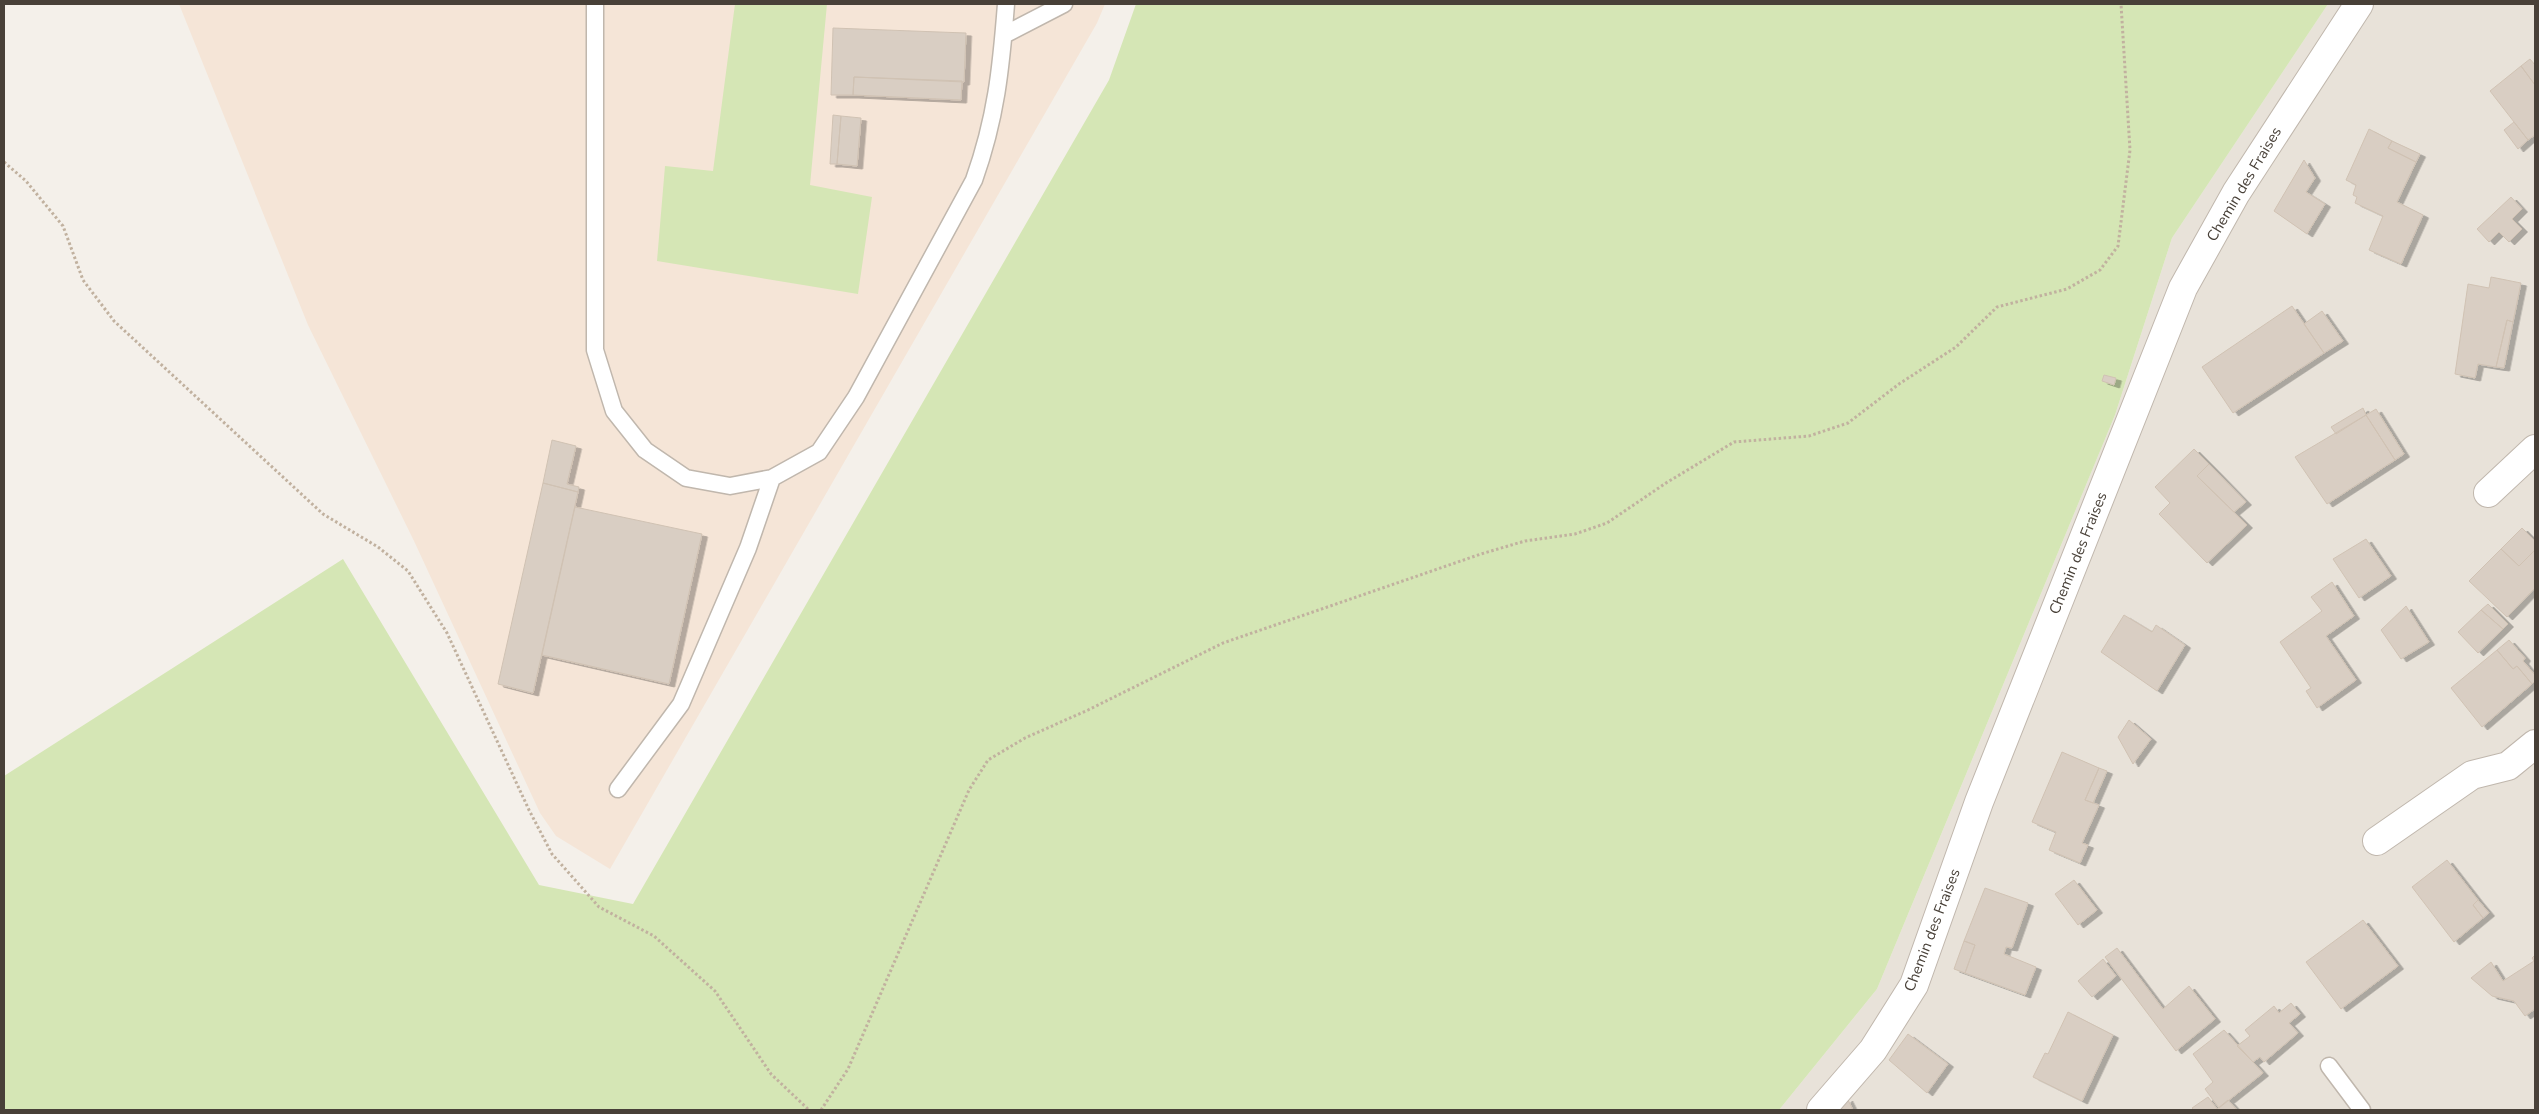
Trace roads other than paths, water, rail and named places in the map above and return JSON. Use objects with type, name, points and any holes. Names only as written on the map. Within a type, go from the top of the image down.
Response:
[{"type":"street","name":"Chemin des Fraises","points":[[1820,1110],[1873,1050],[1914,985],[1979,802],[2183,288],[2236,193],[2359,4]]},
{"type":"street","points":[[2488,493],[2535,449]]},
{"type":"street","points":[[2377,841],[2472,775],[2508,766],[2535,744]]},
{"type":"lane","points":[[595,4],[595,350],[614,411],[645,450],[686,478],[730,486],[772,478],[820,452],[856,397],[974,180],[988,142],[999,87],[1006,4]]},
{"type":"lane","points":[[1004,35],[1064,4]]},
{"type":"lane","points":[[618,790],[681,704],[748,548],[772,478]]},
{"type":"lane","points":[[2329,1066],[2362,1110]]}]
